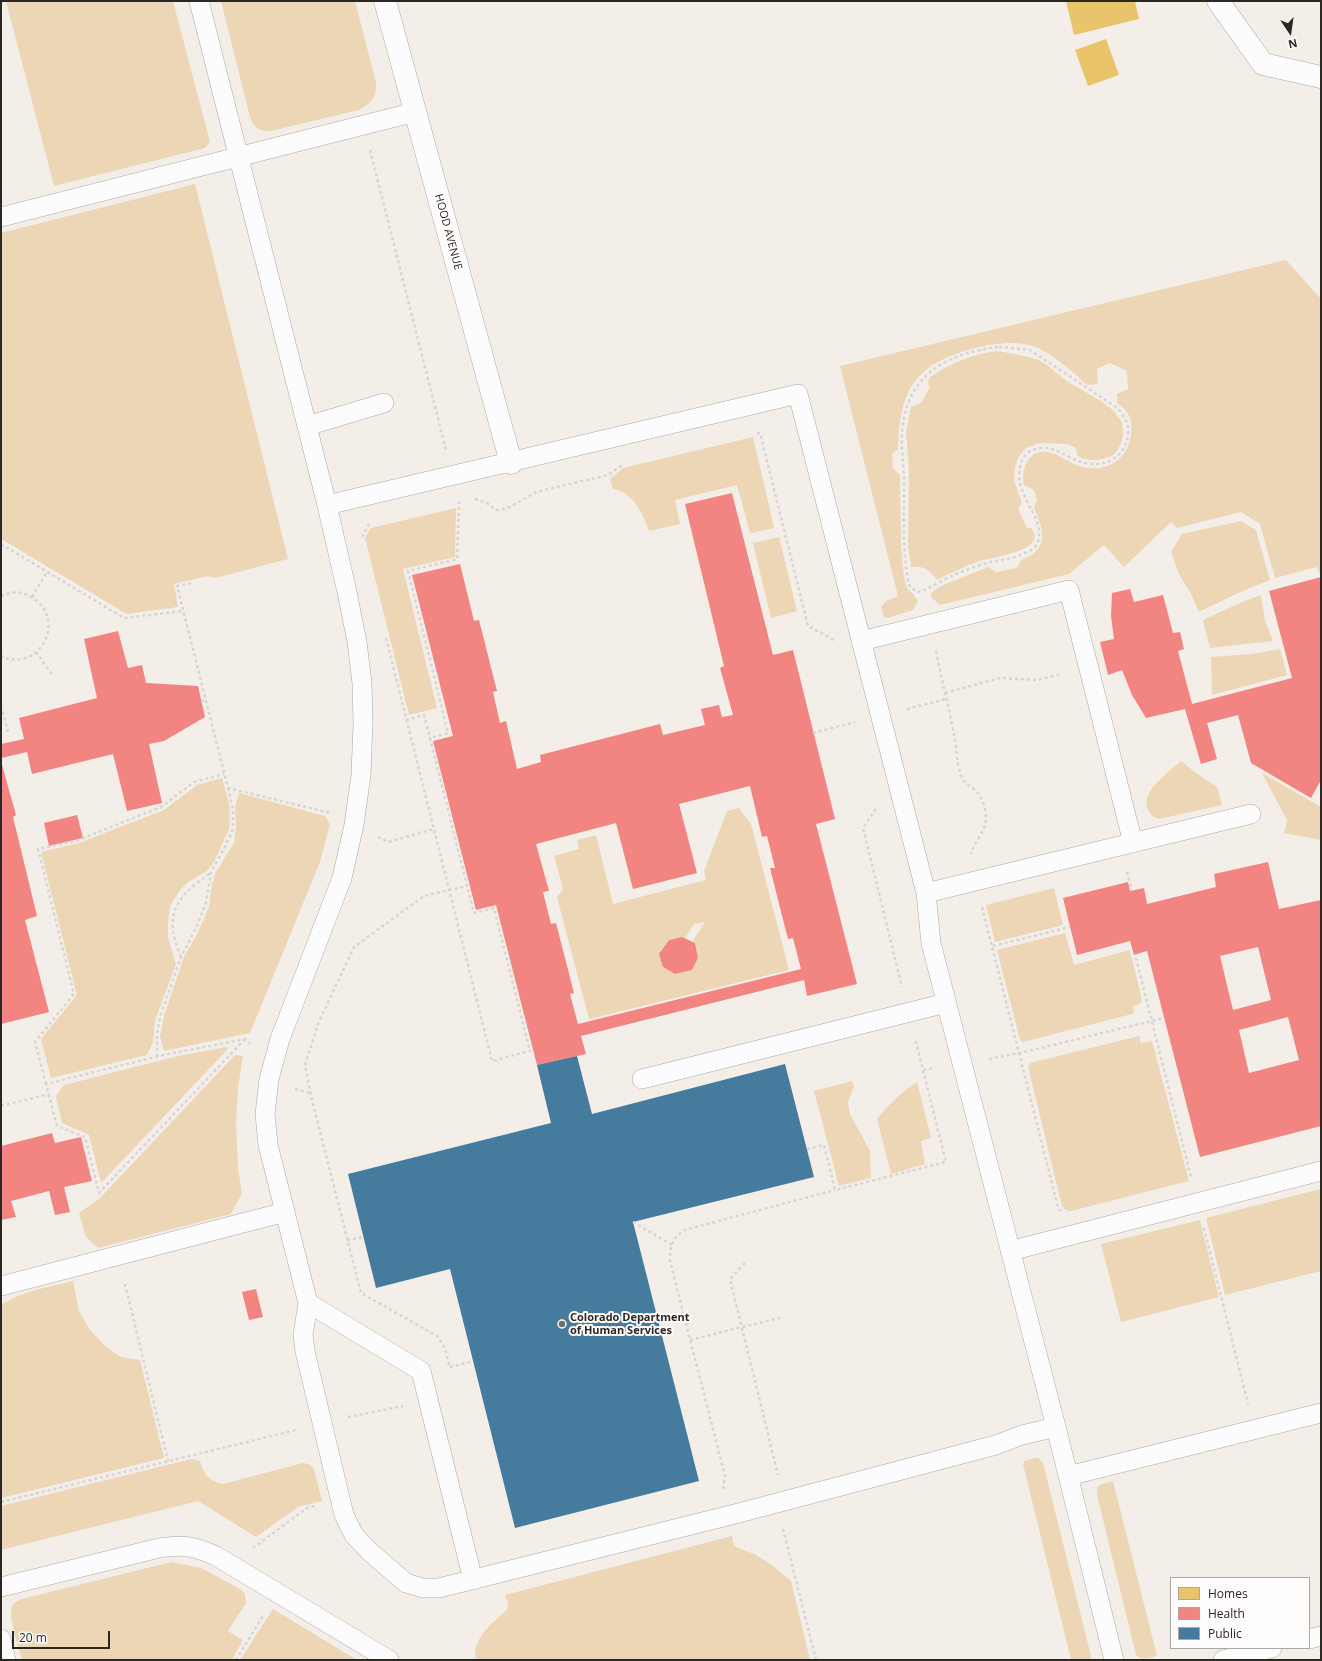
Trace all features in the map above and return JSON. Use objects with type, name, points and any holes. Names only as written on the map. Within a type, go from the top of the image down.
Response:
[{"type":"street","name":"HOOD AVENUE","points":[[385,1],[511,463]]},
{"type":"street","points":[[1218,1],[1263,64],[1321,77]]},
{"type":"lane","points":[[199,1],[327,505],[349,599],[357,642],[361,677],[364,723],[361,775],[354,825],[342,878],[280,1039],[269,1079],[265,1114],[268,1145],[308,1304],[303,1335],[305,1351],[340,1500],[344,1515],[354,1535],[369,1551],[406,1583],[422,1588],[439,1588],[825,1490],[996,1445],[1022,1435],[1056,1426]]},
{"type":"lane","points":[[1,216],[415,112]]},
{"type":"lane","points":[[327,505],[511,463],[798,394],[926,894],[931,943],[1056,1426],[1114,1660]]},
{"type":"lane","points":[[307,426],[384,403]]},
{"type":"lane","points":[[861,641],[1069,590],[1133,842]]},
{"type":"lane","points":[[926,894],[1251,814]]},
{"type":"lane","points":[[642,1079],[946,1003]]},
{"type":"lane","points":[[1010,1251],[1321,1171]]},
{"type":"lane","points":[[1,1286],[285,1212]]},
{"type":"lane","points":[[308,1304],[421,1371],[473,1580]]},
{"type":"lane","points":[[1068,1476],[1321,1413]]},
{"type":"lane","points":[[1,1587],[159,1548],[180,1545],[198,1548],[230,1564],[389,1660]]},
{"type":"lane","points":[[1310,1639],[1321,1636]]},
{"type":"lane","points":[[1,1639],[6,1660]]},
{"type":"lane","points":[[1223,1660],[1268,1649]]},
{"type":"path","points":[[363,125],[459,503],[457,559],[408,571],[448,733],[430,738]]},
{"type":"path","points":[[999,347],[1030,350],[1116,407],[1123,414],[1128,432],[1122,452],[1114,459],[1104,463],[1094,464],[1079,462],[1056,450],[1046,448],[1034,449],[1027,453],[1023,459],[1019,477],[1020,486],[1038,527],[1038,542],[1034,548],[1027,553],[973,567],[923,591],[917,592],[913,589],[909,585],[907,576],[904,542],[902,434],[908,403],[925,376],[935,366],[950,358],[966,353],[999,347]]},
{"type":"path","points":[[752,434],[760,433],[808,626],[835,640]]},
{"type":"path","points":[[474,499],[481,500],[496,510],[501,510],[510,507],[536,492],[608,475],[621,465],[629,464]]},
{"type":"path","points":[[452,504],[467,501]]},
{"type":"path","points":[[360,539],[369,524],[376,522]]},
{"type":"path","points":[[1,544],[124,618],[183,610]]},
{"type":"path","points":[[32,597],[47,572]]},
{"type":"path","points":[[157,1057],[157,1034],[160,1017],[181,958],[196,928],[206,903],[211,872],[226,847],[233,829],[233,809],[177,586],[191,583]]},
{"type":"path","points":[[923,591],[961,776],[966,783],[981,796],[986,816],[985,825],[972,847],[971,855],[976,881],[1058,1207],[1066,1214]]},
{"type":"path","points":[[1,596],[18,592],[32,597],[45,610],[49,621],[49,632],[45,643],[36,652],[28,657],[17,660],[1,656]]},
{"type":"path","points":[[385,637],[492,1061],[531,1050],[494,908],[474,913],[424,716],[406,720]]},
{"type":"path","points":[[36,652],[53,676]]},
{"type":"path","points":[[945,693],[1000,678],[1037,680],[1089,669]]},
{"type":"path","points":[[201,701],[206,700]]},
{"type":"path","points":[[1,706],[8,732]]},
{"type":"path","points":[[853,715],[855,722]]},
{"type":"path","points":[[224,774],[194,782],[161,807],[154,810],[76,841],[38,849],[74,994],[35,1042],[57,1126],[85,1137],[99,1193],[245,1038]]},
{"type":"path","points":[[228,788],[330,813]]},
{"type":"path","points":[[1125,865],[1132,891]]},
{"type":"path","points":[[181,958],[173,933],[173,914],[178,902],[185,893],[195,883],[211,872]]},
{"type":"path","points":[[452,1374],[445,1348],[437,1336],[361,1293],[312,1100],[305,1065],[318,1024],[354,947],[424,896],[467,886]]},
{"type":"path","points":[[993,946],[1070,927]]},
{"type":"path","points":[[923,1070],[1020,1053],[1164,1018]]},
{"type":"path","points":[[245,1038],[272,1065]]},
{"type":"path","points":[[46,1084],[157,1057],[245,1038]]},
{"type":"path","points":[[1,1106],[48,1094]]},
{"type":"path","points":[[721,1493],[725,1486],[726,1476],[670,1261],[672,1244],[677,1236],[685,1230],[835,1190]]},
{"type":"path","points":[[633,1222],[672,1244]]},
{"type":"path","points":[[347,1240],[364,1236]]},
{"type":"path","points":[[745,1263],[730,1279],[779,1479]]},
{"type":"path","points":[[125,1284],[168,1461]]},
{"type":"path","points":[[690,1340],[783,1317]]},
{"type":"path","points":[[450,1367],[473,1361]]},
{"type":"path","points":[[1,1502],[214,1450]]},
{"type":"path","points":[[230,1564],[307,1508],[340,1500]]},
{"type":"path","points":[[783,1526],[816,1660]]},
{"type":"path","points":[[236,1660],[277,1592]]},
{"type":"shaded area","points":[[6,1],[173,1],[210,142],[205,148],[54,186]]},
{"type":"shaded area","points":[[221,1],[355,1],[376,83],[374,96],[367,105],[359,110],[271,131],[264,131],[256,127],[250,117]]},
{"type":"shaded area","points":[[195,184],[288,559],[215,578],[208,576],[174,584],[178,607],[127,614],[1,539],[1,233]]},
{"type":"shaded area","points":[[1286,260],[1321,299],[1321,574],[1317,567],[1275,578],[1260,524],[1241,512],[1177,528],[1171,522],[1124,567],[1104,545],[1069,574],[940,605],[931,597],[931,593],[941,586],[988,567],[996,572],[1017,568],[1022,560],[1033,554],[1038,549],[1041,544],[1042,532],[1034,508],[1037,500],[1034,490],[1024,485],[1023,479],[1027,461],[1031,457],[1041,452],[1048,452],[1086,468],[1104,467],[1119,459],[1129,444],[1131,420],[1125,409],[1117,403],[1117,394],[1128,389],[1127,371],[1110,363],[1097,369],[1098,384],[1087,385],[1061,363],[1040,349],[1025,344],[1004,343],[975,348],[955,354],[938,362],[925,371],[907,394],[902,410],[899,428],[898,449],[892,454],[893,469],[900,475],[901,547],[904,577],[907,588],[918,601],[913,610],[888,618],[884,617],[881,607],[886,601],[898,596],[840,366]]},
{"type":"shaded area","points":[[996,351],[1022,355],[1038,360],[1067,381],[1111,408],[1121,421],[1123,429],[1122,441],[1113,455],[1097,460],[1081,458],[1077,455],[1076,448],[1068,444],[1039,443],[1026,448],[1019,456],[1015,467],[1014,481],[1022,502],[1018,509],[1027,528],[1031,528],[1035,536],[1033,542],[1017,552],[974,563],[937,580],[926,569],[911,567],[908,546],[909,470],[906,432],[911,407],[921,403],[930,387],[928,382],[930,377],[962,360]]},
{"type":"shaded area","points":[[753,437],[774,528],[750,533],[737,485],[675,500],[680,524],[649,531],[644,517],[632,499],[626,494],[613,489],[610,479],[623,468]]},
{"type":"shaded area","points":[[456,508],[455,557],[403,569],[437,708],[409,715],[365,538],[371,528]]},
{"type":"shaded area","points":[[1241,521],[1256,530],[1270,580],[1238,593],[1199,612],[1191,594],[1179,574],[1171,552],[1182,534]]},
{"type":"shaded area","points":[[779,537],[797,611],[771,618],[753,543]]},
{"type":"shaded area","points":[[1261,595],[1265,621],[1273,641],[1210,648],[1203,620]]},
{"type":"shaded area","points":[[1280,649],[1287,675],[1212,695],[1211,657],[1251,654]]},
{"type":"shaded area","points":[[1181,761],[1217,787],[1222,805],[1159,819],[1150,813],[1147,807],[1149,794],[1158,781]]},
{"type":"shaded area","points":[[1262,773],[1319,806],[1321,805],[1321,840],[1284,833],[1287,820]]},
{"type":"shaded area","points":[[222,778],[229,803],[229,829],[214,862],[207,871],[188,882],[180,890],[170,906],[168,938],[176,964],[155,1021],[153,1042],[147,1055],[51,1078],[41,1039],[77,995],[41,852],[79,843],[164,810],[197,785]]},
{"type":"shaded area","points":[[239,793],[325,816],[330,824],[320,862],[250,1033],[164,1051],[160,1037],[164,1016],[184,957],[198,932],[209,907],[212,884],[216,872],[234,843],[236,827],[235,807]]},
{"type":"shaded area","points":[[739,808],[751,824],[789,970],[589,1019],[557,897],[563,889],[554,856],[579,849],[577,840],[596,835],[613,904],[706,880],[704,871],[727,811]],"holes":[[[705,922],[692,942],[695,943],[698,958],[692,970],[675,974],[663,967],[660,954],[669,940],[681,937],[685,938],[694,924]]]},
{"type":"shaded area","points":[[1054,888],[1063,925],[995,942],[986,905]]},
{"type":"shaded area","points":[[1065,933],[1074,965],[1130,950],[1142,1000],[1140,1004],[1133,1006],[1134,1012],[1132,1014],[1023,1042],[1020,1040],[997,950]]},
{"type":"shaded area","points":[[1139,1036],[1141,1043],[1152,1041],[1189,1181],[1071,1211],[1066,1210],[1062,1206],[1028,1067],[1030,1063]]},
{"type":"shaded area","points":[[227,1047],[227,1050],[101,1183],[89,1135],[62,1123],[56,1096],[64,1085],[178,1056]]},
{"type":"shaded area","points":[[235,1055],[243,1056],[238,1088],[236,1122],[238,1168],[242,1193],[231,1214],[98,1248],[86,1237],[79,1213],[99,1199]]},
{"type":"shaded area","points":[[852,1081],[854,1086],[848,1102],[850,1114],[870,1151],[871,1178],[839,1186],[814,1091]]},
{"type":"shaded area","points":[[917,1082],[931,1138],[921,1141],[925,1164],[891,1174],[877,1119],[886,1108]]},
{"type":"shaded area","points":[[1321,1189],[1321,1271],[1225,1295],[1206,1218]]},
{"type":"shaded area","points":[[1200,1220],[1219,1297],[1121,1322],[1101,1244]]},
{"type":"shaded area","points":[[73,1281],[79,1311],[90,1330],[106,1347],[121,1357],[140,1360],[164,1458],[1,1498],[1,1305],[27,1293]]},
{"type":"shaded area","points":[[1039,1458],[1043,1463],[1092,1660],[1071,1660],[1023,1464],[1025,1461]]},
{"type":"shaded area","points":[[191,1459],[200,1461],[205,1474],[208,1477],[223,1484],[303,1463],[308,1464],[314,1469],[322,1501],[298,1507],[256,1537],[198,1501],[1,1550],[1,1506]]},
{"type":"shaded area","points":[[1113,1481],[1157,1656],[1141,1658],[1136,1655],[1097,1495],[1097,1488],[1099,1485]]},
{"type":"shaded area","points":[[732,1536],[734,1546],[756,1555],[772,1565],[791,1581],[810,1660],[476,1660],[475,1653],[478,1641],[485,1630],[508,1607],[505,1595]]},
{"type":"shaded area","points":[[171,1562],[201,1568],[242,1590],[245,1594],[246,1603],[228,1631],[243,1640],[232,1660],[22,1660],[11,1617],[13,1604],[16,1602],[22,1599]]},
{"type":"shaded area","points":[[273,1609],[357,1660],[240,1660]]},
{"type":"building: Homes","points":[[1066,1],[1135,1],[1139,19],[1074,35]]},
{"type":"building: Homes","points":[[1106,39],[1119,75],[1088,86],[1075,50]]},
{"type":"building: Health","points":[[732,493],[773,655],[793,650],[835,819],[816,824],[857,984],[807,996],[804,980],[581,1036],[586,1054],[537,1065],[496,905],[476,910],[433,741],[453,736],[412,575],[460,564],[474,621],[479,620],[497,691],[493,692],[500,723],[506,721],[517,769],[541,762],[540,755],[660,724],[663,735],[705,725],[701,709],[719,705],[722,717],[733,715],[720,668],[724,666],[685,504]],"holes":[[[750,786],[762,837],[767,836],[775,868],[770,868],[788,939],[793,938],[801,969],[578,1024],[570,994],[574,993],[556,923],[551,924],[543,892],[549,891],[536,844],[616,823],[633,889],[697,873],[679,804]]]},
{"type":"building: Health","points":[[1321,577],[1321,780],[1311,798],[1251,763],[1238,715],[1207,723],[1217,759],[1201,764],[1185,709],[1146,718],[1132,695],[1122,670],[1108,675],[1100,642],[1114,639],[1111,616],[1112,593],[1130,589],[1134,602],[1163,595],[1173,633],[1180,632],[1184,649],[1178,651],[1192,704],[1292,678],[1269,591]]},
{"type":"building: Health","points":[[118,631],[128,668],[142,665],[146,683],[198,686],[205,717],[164,741],[149,744],[162,803],[127,811],[113,754],[32,774],[27,752],[1,758],[1,744],[24,739],[19,718],[97,698],[84,639]]},
{"type":"building: Health","points":[[1,761],[16,815],[13,817],[37,916],[25,920],[49,1012],[1,1024]]},
{"type":"building: Health","points":[[77,815],[83,838],[49,846],[44,823]]},
{"type":"building: Health","points":[[1268,862],[1279,909],[1321,900],[1321,1126],[1200,1157],[1147,951],[1134,955],[1130,941],[1077,955],[1063,898],[1128,882],[1130,891],[1144,888],[1147,904],[1216,887],[1214,874]],"holes":[[[1258,947],[1271,1000],[1233,1010],[1220,956]],[[1288,1017],[1299,1060],[1249,1073],[1239,1030]]]},
{"type":"building: Health","points":[[682,937],[695,943],[698,958],[692,970],[675,974],[663,967],[659,954],[669,940]]},
{"type":"building: Health","points":[[52,1133],[55,1143],[81,1137],[92,1181],[64,1187],[70,1212],[55,1215],[49,1191],[11,1201],[16,1217],[1,1220],[1,1146]]},
{"type":"building: Health","points":[[256,1289],[263,1317],[249,1320],[242,1292]]},
{"type":"building: Public","name":"Colorado Department of Human Services","points":[[577,1056],[592,1114],[785,1064],[814,1177],[633,1222],[699,1481],[515,1528],[450,1269],[376,1288],[348,1174],[551,1123],[537,1065]]},
{"type":"place","name":"Colorado Department of Human Services","points":[[562,1324]]}]
